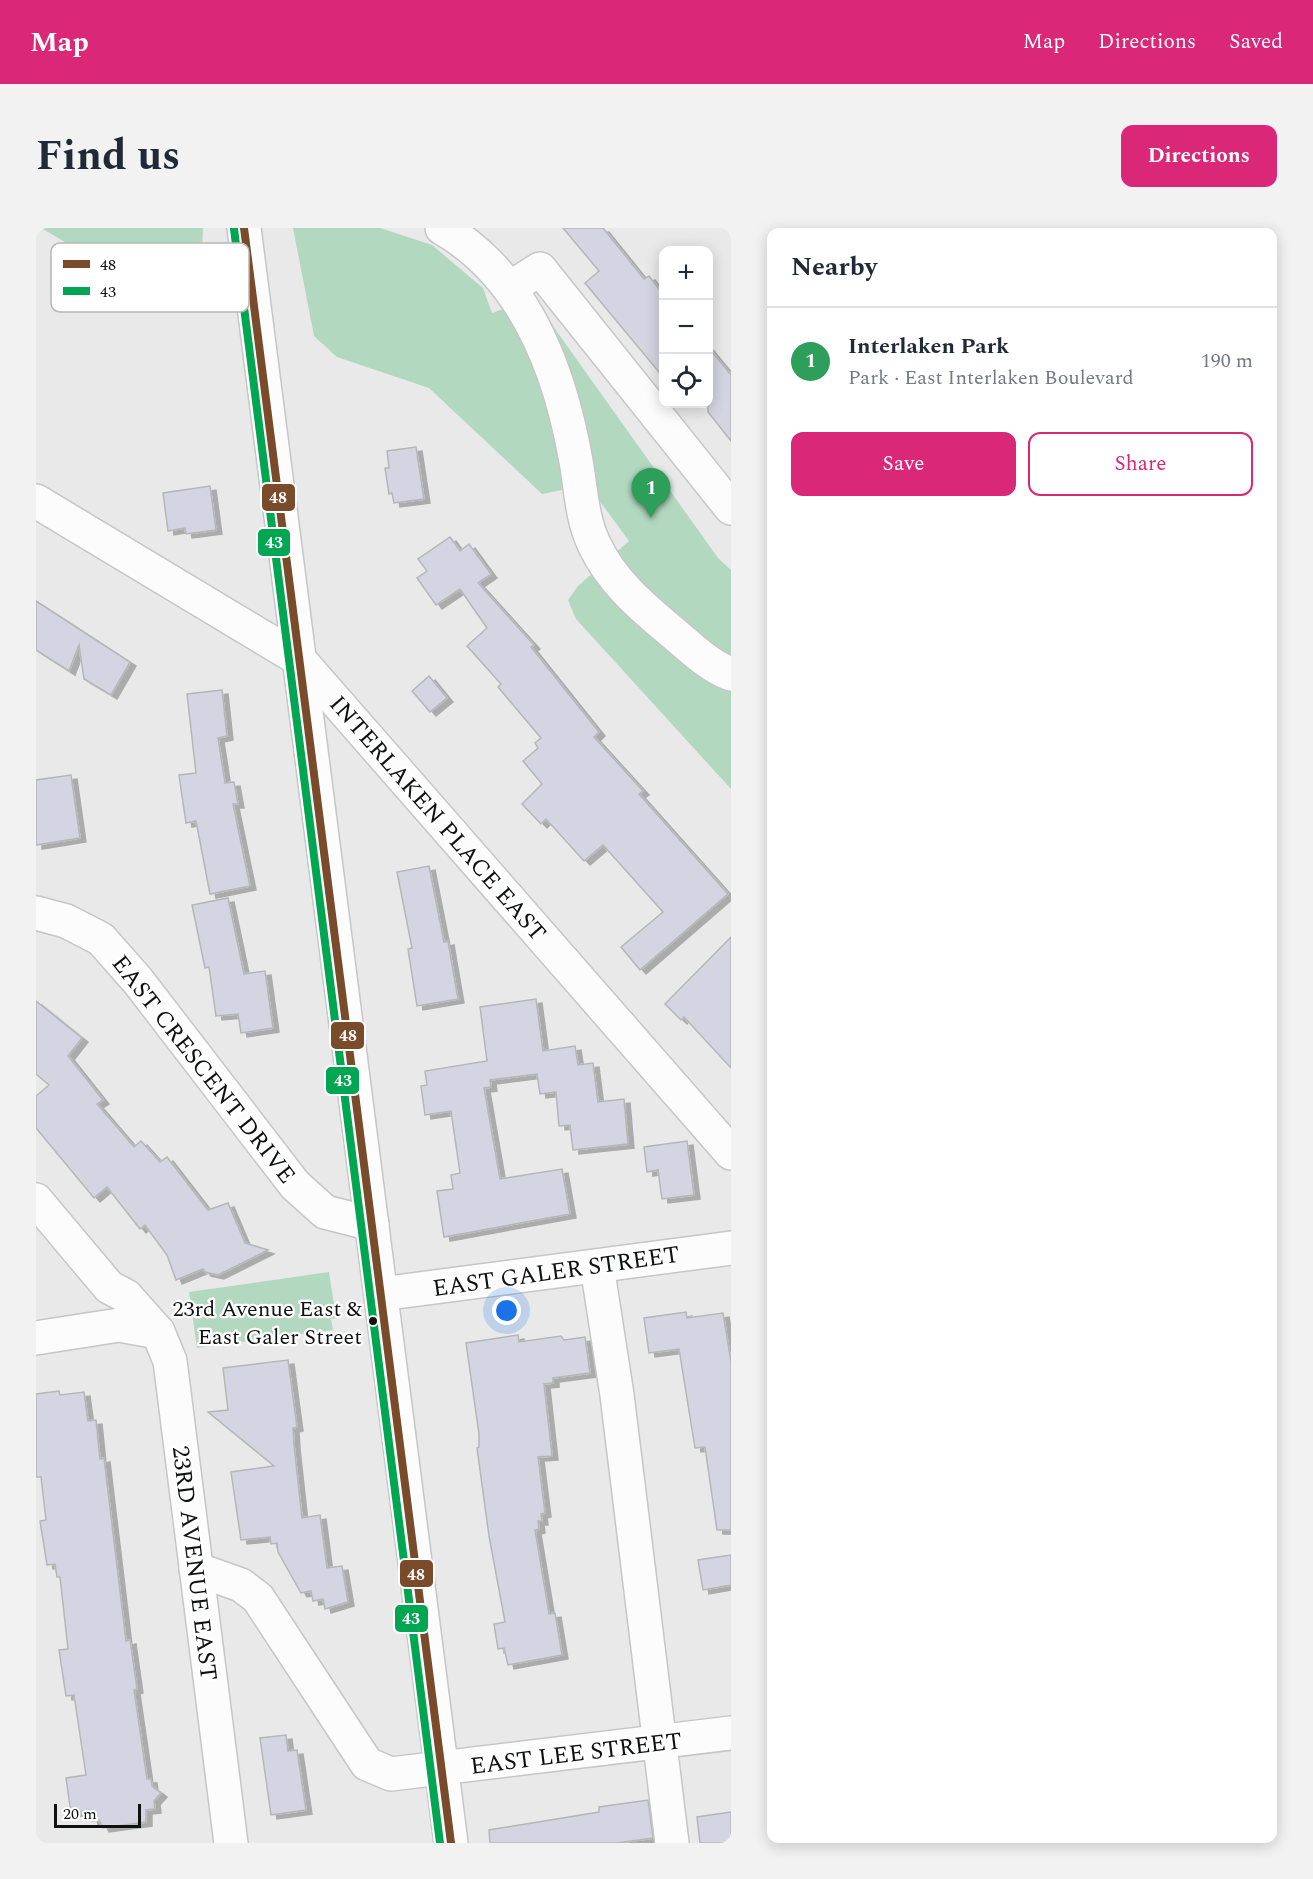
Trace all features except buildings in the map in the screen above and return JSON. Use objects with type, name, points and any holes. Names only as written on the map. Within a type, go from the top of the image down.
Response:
[{"type":"street","points":[[244,228],[246,243]]},
{"type":"street","points":[[442,228],[478,253],[510,288],[533,325],[560,393],[575,455],[585,521],[603,561],[613,576],[646,610],[705,659],[731,674]]},
{"type":"street","points":[[249,266],[451,1843]]},
{"type":"street","points":[[510,288],[540,269],[731,508]]},
{"type":"street","name":"INTERLAKEN PLACE EAST","points":[[36,501],[300,659],[731,1153]]},
{"type":"street","name":"EAST CRESCENT DRIVE","points":[[36,913],[66,921],[101,939],[138,981],[294,1185],[325,1212],[372,1224]]},
{"type":"street","name":"23RD AVENUE EAST","points":[[36,1200],[109,1287],[126,1296],[158,1332],[170,1361],[231,1843]]},
{"type":"street","name":"EAST GALER STREET","points":[[381,1294],[731,1248]]},
{"type":"street","points":[[597,1266],[617,1395],[672,1843]]},
{"type":"street","points":[[36,1338],[119,1325],[158,1332]]},
{"type":"street","name":"EAST LEE STREET","points":[[196,1569],[241,1585],[258,1598],[367,1764],[391,1774],[442,1770],[731,1733]]},
{"type":"green space","points":[[41,228],[203,228],[202,243],[66,243]]},
{"type":"green space","points":[[293,228],[380,228],[432,245],[483,288],[492,313],[533,298],[718,558],[731,570],[731,789],[576,619],[568,600],[578,586],[629,541],[588,485],[542,494],[429,388],[337,357],[314,336]]},
{"type":"green space","points":[[329,1272],[336,1318],[331,1319],[333,1330],[197,1348],[189,1292]]},
{"type":"transit line","name":"48","points":[[244,228],[246,243]]},
{"type":"transit line","name":"43","points":[[234,229],[236,243]]},
{"type":"transit line","name":"48","points":[[249,267],[451,1843]]},
{"type":"transit line","name":"43","points":[[245,312],[440,1843]]},
{"type":"place","name":"Interlaken Park","points":[[651,518]]},
{"type":"place","name":"23rd Avenue East & East Galer Street","points":[[373,1321]]}]
